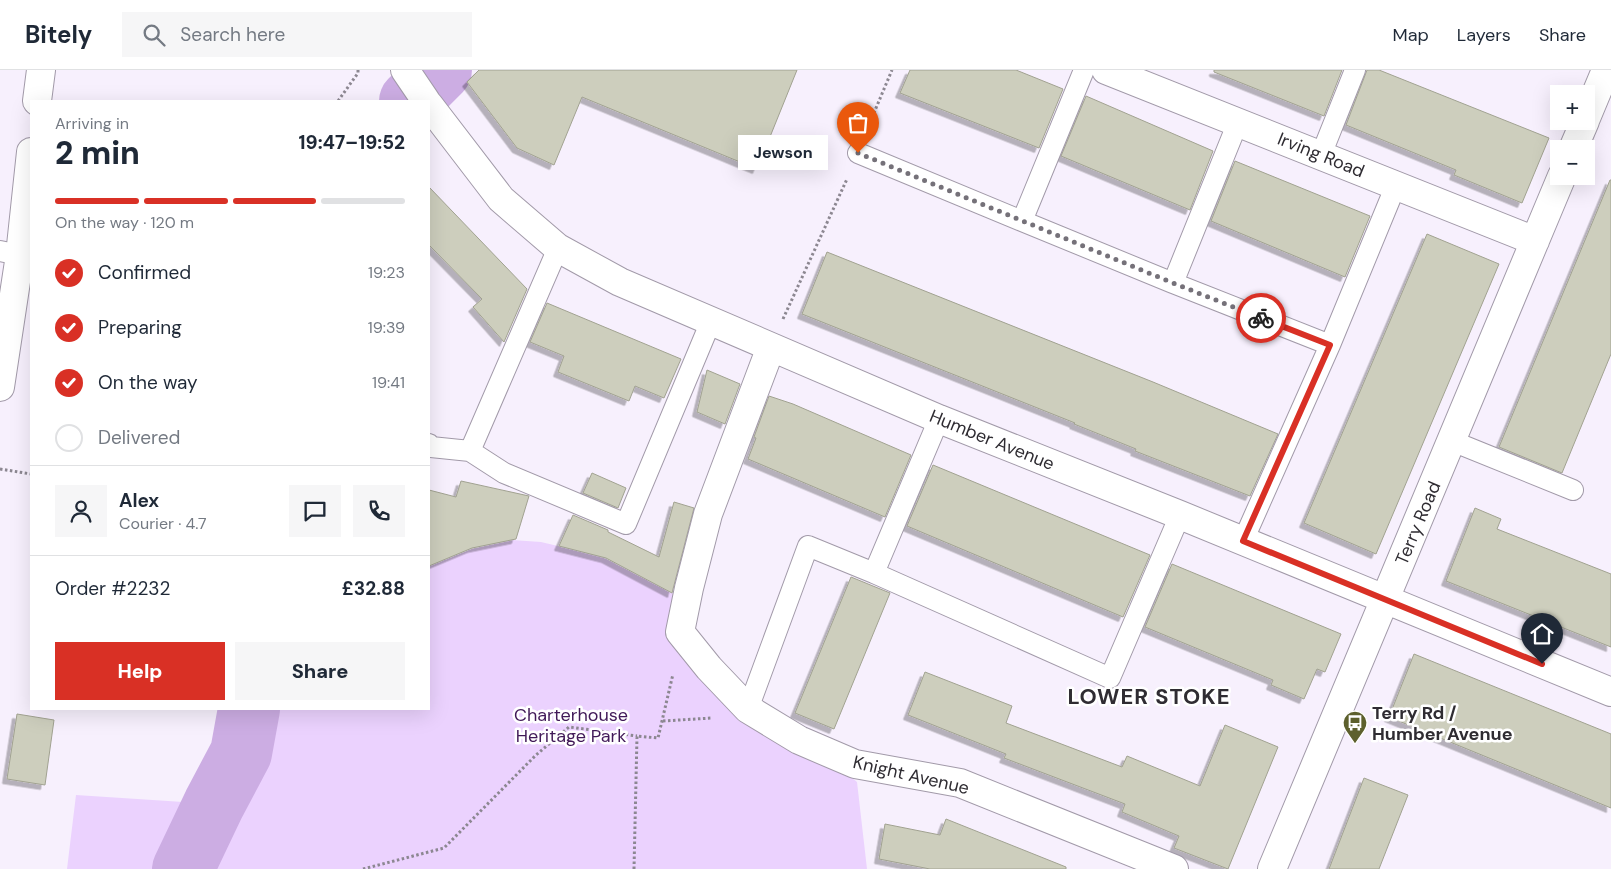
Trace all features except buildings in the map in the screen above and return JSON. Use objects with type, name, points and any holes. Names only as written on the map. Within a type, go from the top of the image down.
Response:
[{"type":"street","points":[[37,100],[40,70]]},
{"type":"street","name":"Humber Avenue","points":[[405,70],[425,100]]},
{"type":"street","name":"Irving Road","points":[[1106,70],[1535,241]]},
{"type":"street","points":[[1595,96],[1606,70]]},
{"type":"street","name":"Humber Avenue","points":[[431,109],[501,199],[558,248],[620,282],[939,419],[1180,515],[1611,692]]},
{"type":"street","points":[[0,387],[10,253],[30,157]]},
{"type":"street","name":"Terry Road","points":[[1272,869],[1558,185]]},
{"type":"street","points":[[680,632],[708,514],[771,347]]},
{"type":"street","name":"Knight Avenue","points":[[680,632],[709,668],[748,709],[799,740],[856,764],[960,783],[1174,869]]},
{"type":"lane","points":[[1022,221],[1084,70]]},
{"type":"lane","points":[[1321,155],[1355,70]]},
{"type":"lane","points":[[1173,283],[1238,122]]},
{"type":"lane","points":[[858,153],[1173,283],[1330,345]]},
{"type":"lane","points":[[1243,541],[1330,345],[1396,185]]},
{"type":"lane","points":[[470,452],[558,248]]},
{"type":"lane","points":[[430,446],[470,452],[504,472],[626,524],[711,321]]},
{"type":"lane","points":[[874,573],[939,419]]},
{"type":"lane","points":[[1452,441],[1573,490]]},
{"type":"lane","points":[[748,709],[808,546],[874,573],[1110,678],[1180,515]]},
{"type":"path","points":[[339,100],[358,73],[358,70]]},
{"type":"path","points":[[771,347],[839,199],[892,70]]},
{"type":"path","points":[[0,469],[30,474]]},
{"type":"path","points":[[363,869],[444,848],[536,755],[569,727],[658,738],[677,658],[680,632]]},
{"type":"path","points":[[662,721],[736,717],[748,709]]},
{"type":"path","points":[[634,869],[637,736]]},
{"type":"green space","name":"Charterhouse Heritage Park","points":[[512,540],[541,542],[600,556],[680,597],[680,632],[753,696],[857,782],[867,869],[67,869],[76,795],[214,804],[224,710],[430,710],[430,566],[472,549]]},
{"type":"waterway","points":[[411,100],[441,70]]},
{"type":"waterway","points":[[183,869],[241,753],[249,710]]},
{"type":"way so far","points":[[858,153],[1261,318]]},
{"type":"place","name":"Jewson","points":[[858,153]]},
{"type":"place","name":"Terry Rd / Humber Avenue","points":[[1355,744]]},
{"type":"district","name":"LOWER STOKE","points":[[1149,696]]},
{"type":"route","points":[[1261,318],[1330,345],[1243,541],[1542,664]]}]
